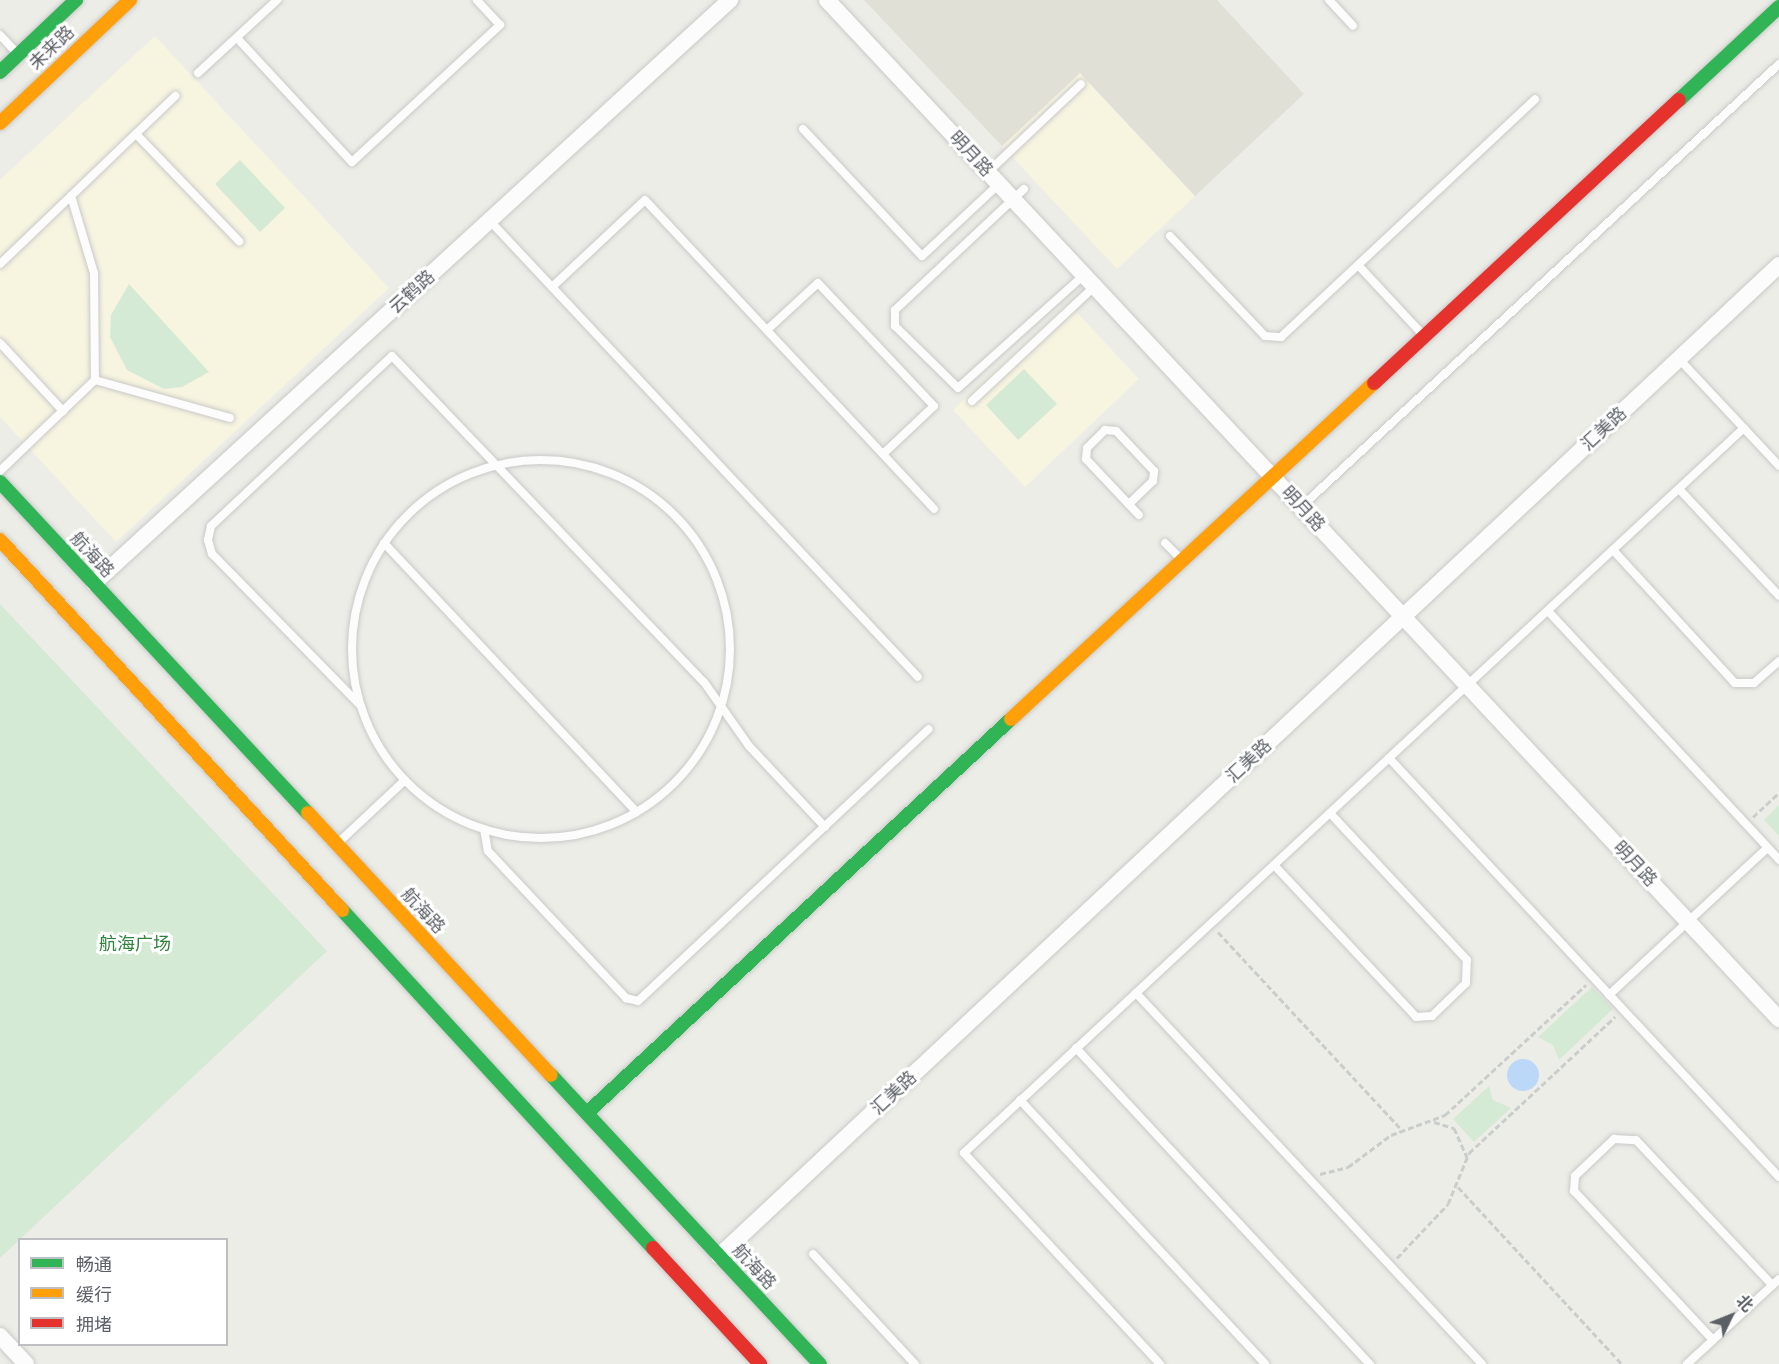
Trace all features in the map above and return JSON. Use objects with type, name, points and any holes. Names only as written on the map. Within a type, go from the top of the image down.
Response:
[{"type":"main road","name":"未来路","points":[[0,72],[76,0]]},
{"type":"main road","name":"未来路","points":[[0,123],[130,0]]},
{"type":"main road","points":[[587,1113],[1779,7]]},
{"type":"main road","name":"航海路","points":[[0,482],[820,1364]]},
{"type":"main road","points":[[0,540],[760,1364]]},
{"type":"street","name":"云鹤路","points":[[94,583],[730,0]]},
{"type":"street","name":"明月路","points":[[827,0],[993,178],[1018,194],[1089,281],[1779,1019]]},
{"type":"street","name":"汇美路","points":[[719,1256],[1779,265]]},
{"type":"street","points":[[0,1336],[26,1364]]},
{"type":"lane","points":[[198,73],[277,0]]},
{"type":"lane","points":[[237,38],[352,162],[500,25],[477,0]]},
{"type":"lane","points":[[1329,0],[1353,26]]},
{"type":"lane","points":[[0,35],[18,55]]},
{"type":"lane","points":[[1301,507],[1779,64]]},
{"type":"lane","points":[[803,129],[922,256],[1081,84]]},
{"type":"lane","points":[[0,264],[175,96]]},
{"type":"lane","points":[[1170,236],[1265,336],[1281,337],[1535,99]]},
{"type":"lane","points":[[136,134],[239,241]]},
{"type":"lane","points":[[1018,194],[895,310],[895,326],[951,385],[966,386],[1089,281]]},
{"type":"lane","points":[[0,471],[95,380],[94,273],[70,196]]},
{"type":"lane","points":[[552,287],[645,200],[934,509]]},
{"type":"lane","points":[[490,221],[918,677]]},
{"type":"lane","points":[[1358,265],[1425,336]]},
{"type":"lane","points":[[972,401],[1089,281]]},
{"type":"lane","points":[[767,330],[818,283],[934,406],[883,454]]},
{"type":"lane","points":[[0,343],[63,411]]},
{"type":"lane","points":[[361,706],[212,554],[211,526],[392,356],[495,466],[519,484],[721,706],[749,746],[825,826]]},
{"type":"lane","points":[[1679,358],[1779,466]]},
{"type":"lane","points":[[95,380],[230,418]]},
{"type":"lane","points":[[1160,1364],[964,1153],[1744,429]]},
{"type":"lane","points":[[1129,504],[1153,480],[1154,471],[1116,431],[1105,430],[1087,447],[1086,459],[1139,515]]},
{"type":"lane","points":[[547,460],[590,467],[640,489],[682,524],[706,560],[725,610],[729,664],[721,706],[688,768],[637,812],[596,830],[562,837],[529,838],[484,829],[443,810],[405,780],[380,747],[361,706],[352,661],[355,616],[368,573],[384,543],[440,489],[495,466],[547,460]]},
{"type":"lane","points":[[1679,489],[1779,596]]},
{"type":"lane","points":[[384,543],[637,812]]},
{"type":"lane","points":[[1165,543],[1182,561]]},
{"type":"lane","points":[[1613,550],[1735,682],[1754,683],[1779,661]]},
{"type":"lane","points":[[1548,611],[1779,860]]},
{"type":"lane","points":[[484,829],[488,851],[626,998],[638,1001],[929,729]]},
{"type":"lane","points":[[1389,758],[1779,1178]]},
{"type":"lane","points":[[337,844],[405,780]]},
{"type":"lane","points":[[1274,865],[1416,1017],[1432,1016],[1466,983],[1467,960],[1330,813]]},
{"type":"lane","points":[[1609,994],[1767,848]]},
{"type":"lane","points":[[1136,993],[1482,1364]]},
{"type":"lane","points":[[1076,1048],[1370,1364]]},
{"type":"lane","points":[[1020,1100],[1265,1364]]},
{"type":"lane","points":[[1687,1364],[1713,1340],[1775,1282],[1636,1140],[1614,1139],[1575,1176],[1574,1191],[1713,1340]]},
{"type":"lane","points":[[813,1254],[915,1364]]},
{"type":"path","points":[[1745,824],[1779,793]]},
{"type":"path","points":[[1210,924],[1402,1131]]},
{"type":"path","points":[[1306,1175],[1348,1167],[1402,1131],[1433,1122],[1593,977]]},
{"type":"path","points":[[1392,1268],[1458,1187],[1467,1157],[1623,1010]]},
{"type":"path","points":[[1433,1122],[1462,1136],[1467,1157]]},
{"type":"path","points":[[1458,1187],[1622,1364]]},
{"type":"shaded area","points":[[864,0],[1217,0],[1304,94],[1195,196],[1080,73],[1002,146]]},
{"type":"shaded area","points":[[155,36],[389,288],[116,542],[0,417],[0,180]]},
{"type":"shaded area","points":[[1080,73],[1195,196],[1117,269],[1002,146]]},
{"type":"shaded area","points":[[1068,303],[1139,379],[1025,487],[953,410]]},
{"type":"green space","points":[[240,160],[285,208],[260,232],[215,184]]},
{"type":"green space","points":[[129,284],[209,372],[182,387],[164,389],[127,370],[110,337],[111,315]]},
{"type":"green space","points":[[1024,369],[1057,404],[1018,440],[986,405]]},
{"type":"green space","name":"航海广场","points":[[0,604],[327,951],[21,1238],[18,1238],[18,1241],[0,1258]]},
{"type":"green space","points":[[1779,805],[1779,836],[1764,820]]},
{"type":"green space","points":[[1592,987],[1613,1009],[1559,1060],[1553,1045],[1538,1037]]},
{"type":"green space","points":[[1489,1086],[1493,1100],[1511,1108],[1474,1142],[1453,1119]]},
{"type":"water","points":[[1523,1059],[1535,1063],[1539,1075],[1535,1087],[1523,1091],[1511,1087],[1507,1075],[1511,1063]]},
{"type":"traffic: fast","points":[[0,72],[76,0]]},
{"type":"traffic: fast","points":[[1679,100],[1779,7]]},
{"type":"traffic: fast","points":[[0,482],[308,813]]},
{"type":"traffic: fast","points":[[587,1113],[1011,719]]},
{"type":"traffic: fast","points":[[342,910],[653,1248]]},
{"type":"traffic: fast","points":[[551,1075],[820,1364]]},
{"type":"traffic: slow","points":[[0,123],[130,0]]},
{"type":"traffic: slow","points":[[1011,719],[1374,383]]},
{"type":"traffic: slow","points":[[0,540],[342,910]]},
{"type":"traffic: slow","points":[[308,813],[551,1075]]},
{"type":"traffic: jam","points":[[1374,383],[1679,100]]},
{"type":"traffic: jam","points":[[653,1248],[760,1364]]}]
